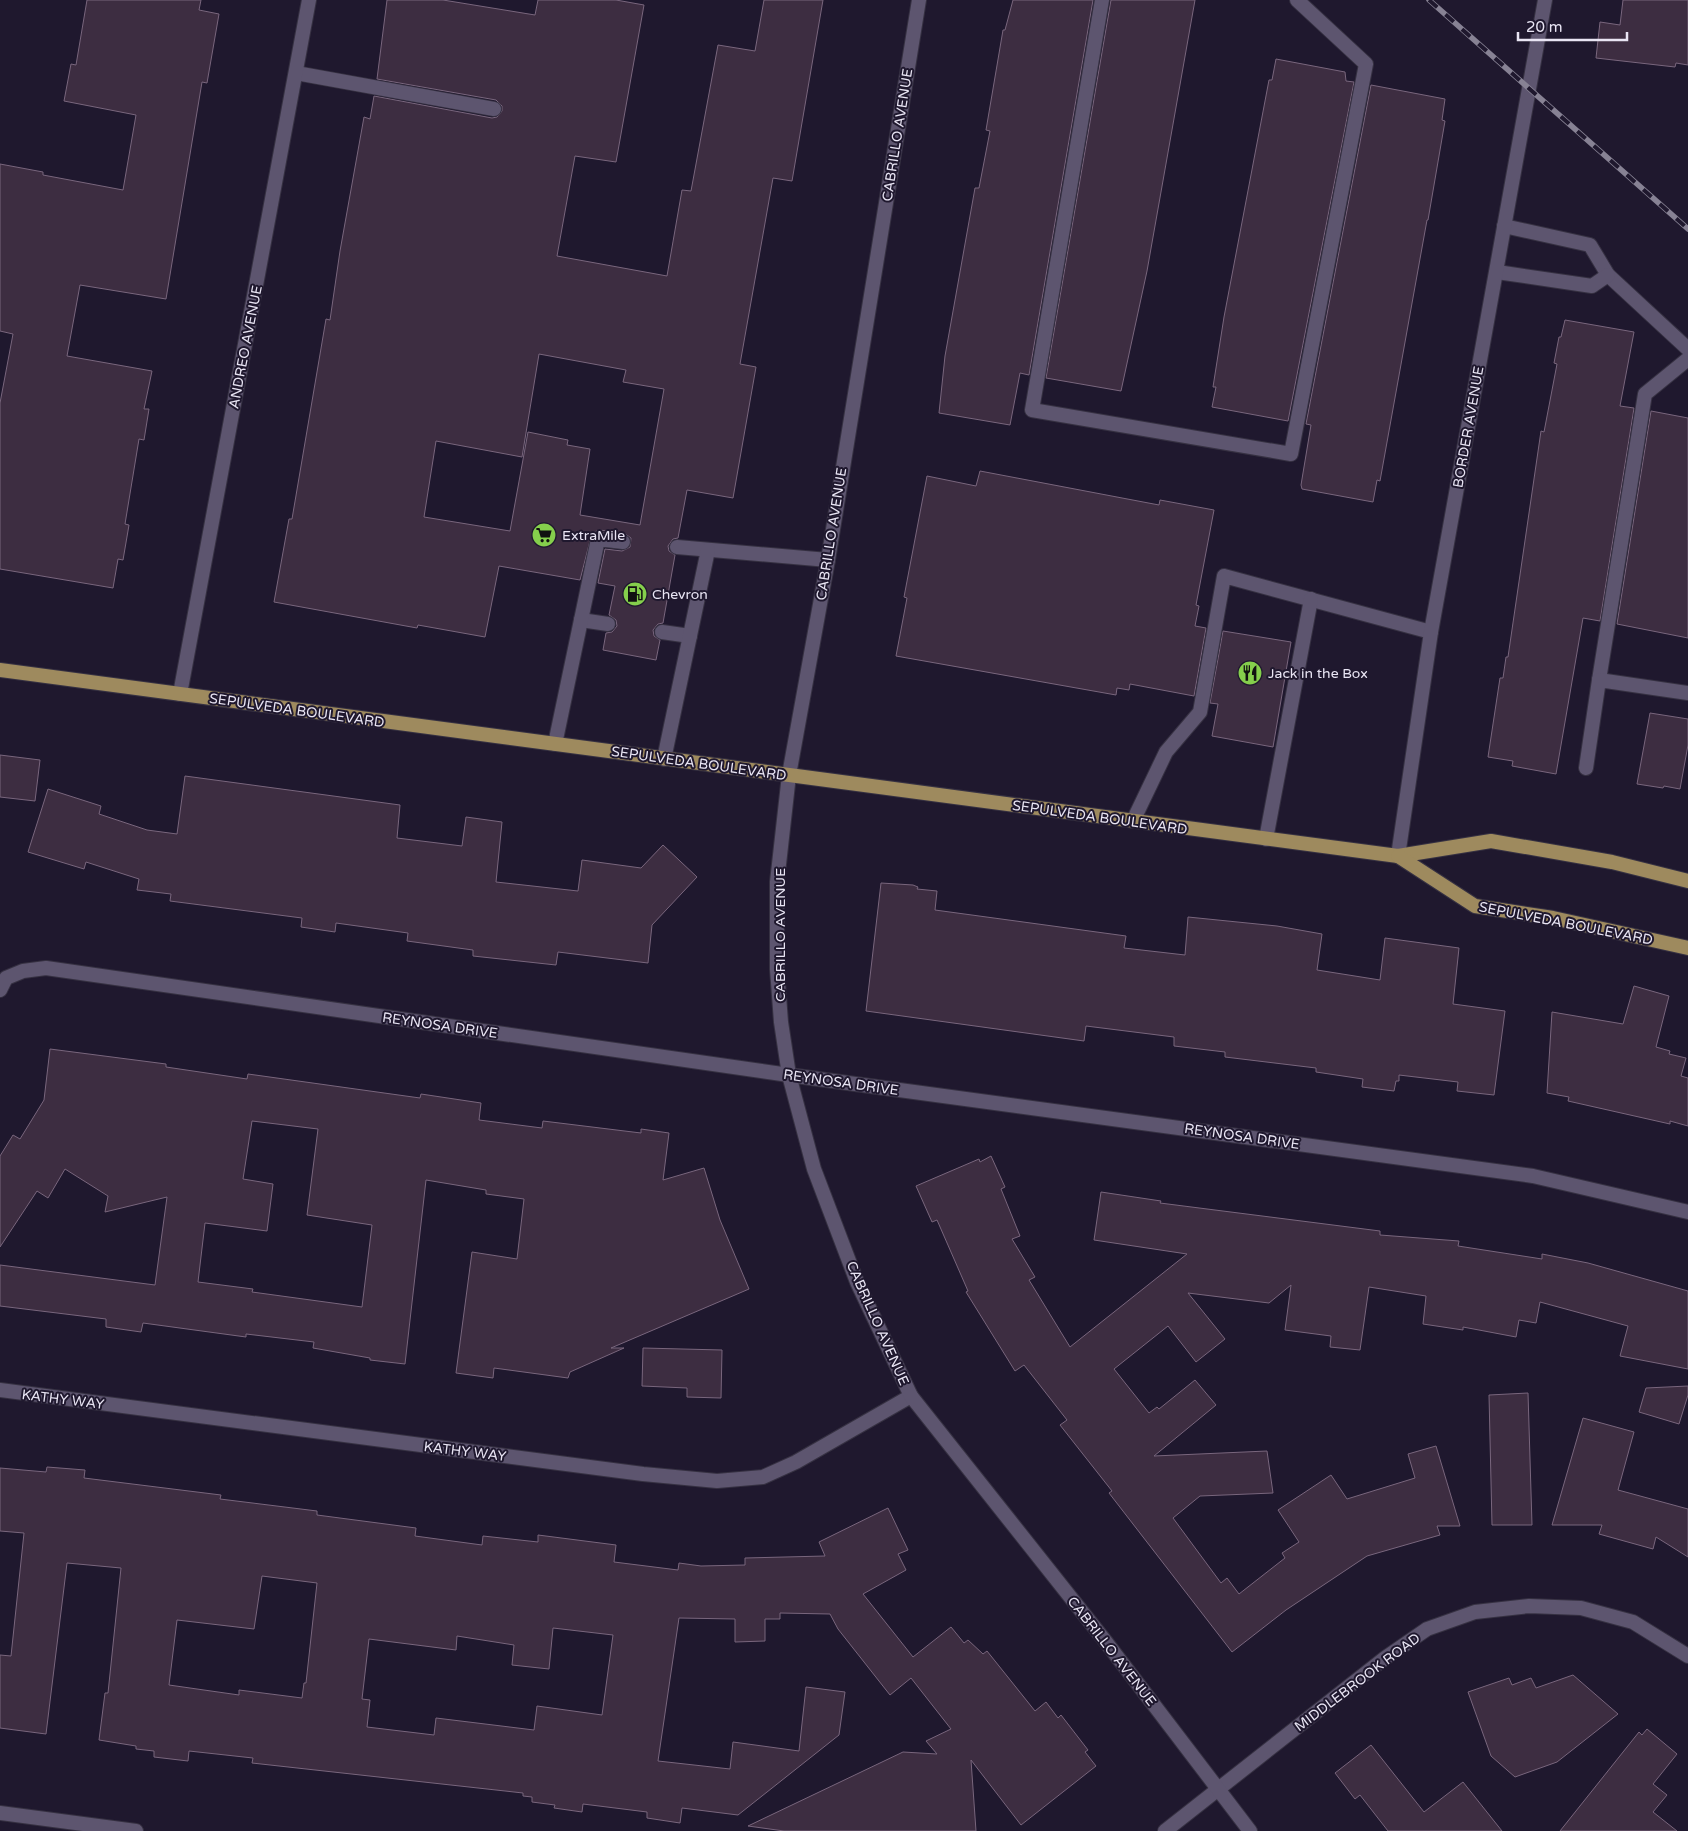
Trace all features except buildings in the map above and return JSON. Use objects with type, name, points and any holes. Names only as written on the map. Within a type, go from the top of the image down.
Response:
[{"type":"main road","name":"SEPULVEDA BOULEVARD","points":[[0,670],[1398,856],[1490,841],[1612,862],[1688,880]]},
{"type":"main road","name":"SEPULVEDA BOULEVARD","points":[[1398,856],[1475,906],[1553,918],[1688,948]]},
{"type":"street","name":"ANDREO AVENUE","points":[[180,694],[309,0]]},
{"type":"street","name":"CABRILLO AVENUE","points":[[919,0],[828,560],[789,775],[777,882],[777,969],[781,1022],[790,1074],[817,1178],[857,1282],[911,1396],[1106,1642],[1250,1831]]},
{"type":"street","points":[[1102,0],[1032,410],[1291,454],[1366,64],[1297,0]]},
{"type":"street","name":"BORDER AVENUE","points":[[1398,856],[1431,632],[1545,0]]},
{"type":"street","points":[[296,73],[494,109]]},
{"type":"street","points":[[1504,226],[1590,245],[1608,275],[1688,349]]},
{"type":"street","points":[[1497,272],[1592,286],[1608,275]]},
{"type":"street","points":[[1586,768],[1645,394],[1688,359]]},
{"type":"street","points":[[555,744],[598,539],[623,542]]},
{"type":"street","points":[[677,547],[828,560]]},
{"type":"street","points":[[664,759],[708,550]]},
{"type":"street","points":[[1134,821],[1166,752],[1200,712],[1224,576],[1431,632]]},
{"type":"street","points":[[1266,839],[1311,599]]},
{"type":"street","points":[[581,620],[608,624]]},
{"type":"street","points":[[662,632],[690,636]]},
{"type":"street","points":[[1599,680],[1688,693]]},
{"type":"street","name":"REYNOSA DRIVE","points":[[0,990],[6,978],[23,971],[46,968],[790,1074],[1533,1176],[1688,1212]]},
{"type":"street","name":"KATHY WAY","points":[[0,1390],[643,1474],[717,1481],[762,1477],[796,1462],[911,1396]]},
{"type":"street","name":"MIDDLEBROOK ROAD","points":[[1165,1831],[1384,1658],[1427,1629],[1474,1612],[1530,1606],[1581,1608],[1633,1622],[1688,1656]]},
{"type":"street","points":[[0,1813],[136,1831]]},
{"type":"railway","points":[[1429,0],[1688,229]]},
{"type":"place","name":"ExtraMile","points":[[544,535]]},
{"type":"place","name":"Chevron","points":[[635,594]]},
{"type":"place","name":"Jack in the Box","points":[[1250,673]]}]
